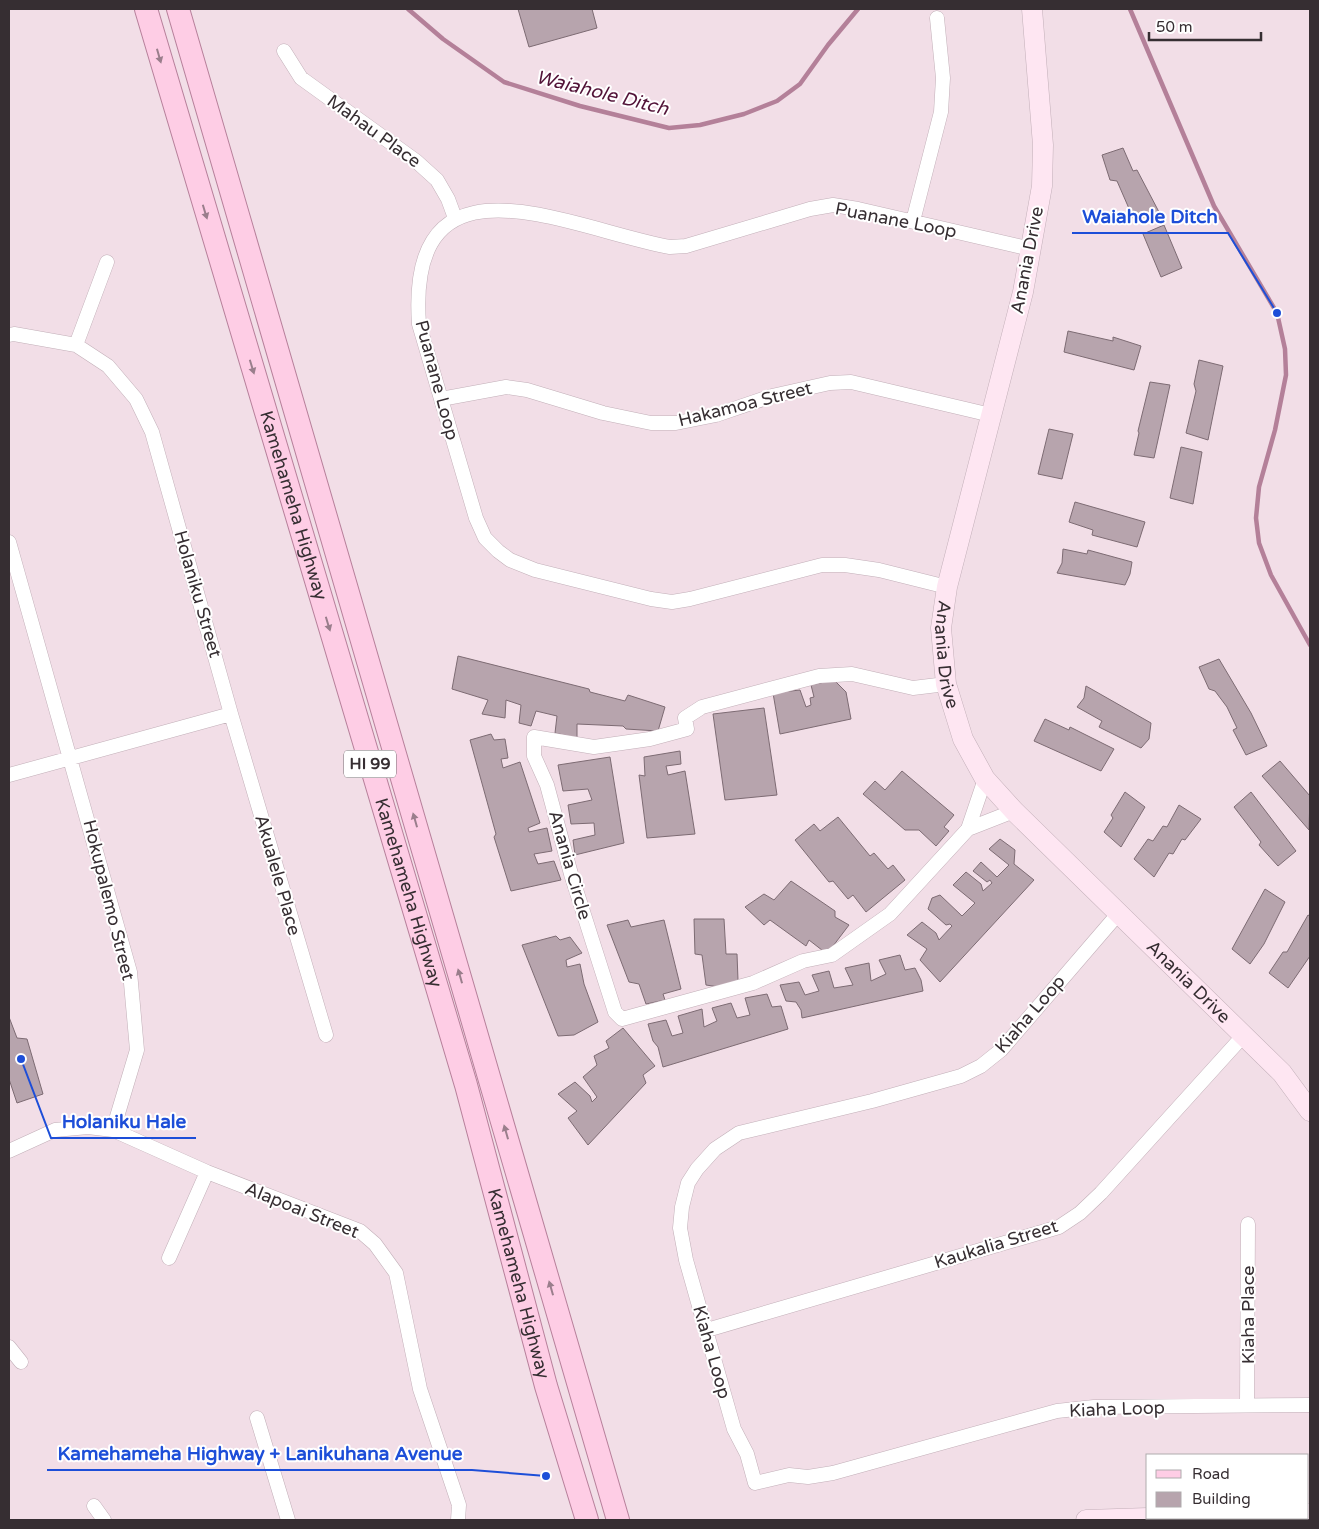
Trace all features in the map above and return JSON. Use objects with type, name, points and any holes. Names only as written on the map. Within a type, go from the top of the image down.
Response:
[{"type":"main road","name":"Kamehameha Highway","points":[[178,9],[618,1520]]},
{"type":"main road","name":"Kamehameha Highway","points":[[146,10],[463,1076],[546,1386],[587,1520]]},
{"type":"main road","points":[[559,1315],[619,1474],[632,1520]]},
{"type":"main road","points":[[546,1386],[575,1520]]},
{"type":"street","name":"Anania Drive","points":[[1032,9],[1043,145],[1042,186],[1023,292],[947,587],[941,628],[946,684],[963,739],[986,778],[1014,811],[1282,1073],[1310,1111]]},
{"type":"street","points":[[913,221],[941,112],[943,78],[937,18]]},
{"type":"street","name":"Mahau Place","points":[[284,51],[301,78],[416,161],[437,180],[448,198],[455,218]]},
{"type":"street","name":"Puanane Loop","points":[[947,587],[879,570],[845,565],[822,565],[672,602],[651,599],[535,570],[510,560],[498,552],[485,538],[476,518],[419,324],[417,297],[421,270],[433,241],[455,218],[473,211],[509,209],[670,247],[686,246],[810,209],[833,206],[913,221],[1032,249]]},
{"type":"street","points":[[76,345],[107,262]]},
{"type":"street","name":"Holaniku Street","points":[[9,335],[14,334],[76,345],[108,366],[136,399],[152,432],[231,714]]},
{"type":"street","name":"Hakamoa Street","points":[[441,399],[506,387],[528,390],[602,413],[651,423],[676,423],[709,417],[796,390],[830,383],[851,382],[990,415]]},
{"type":"street","name":"Hokupalemo Street","points":[[9,542],[72,758],[130,972],[137,1050],[113,1130]]},
{"type":"street","name":"Anania Circle","points":[[946,684],[913,688],[852,674],[819,676],[702,707],[685,718],[687,729],[650,739],[594,747],[534,737],[534,756],[548,786],[609,999],[615,1012],[622,1019],[753,983],[803,961],[832,956],[890,914],[968,829],[986,778]]},
{"type":"street","points":[[9,775],[231,714]]},
{"type":"street","name":"Akualele Place","points":[[231,714],[326,1035]]},
{"type":"street","name":"Anania Circle","points":[[968,829],[1014,811]]},
{"type":"street","name":"Kiaha Loop","points":[[1118,914],[1000,1050],[981,1066],[961,1076],[872,1101],[739,1133],[714,1149],[688,1183],[682,1207],[680,1228],[686,1260],[734,1429],[747,1454],[755,1483],[789,1475],[808,1477],[833,1473],[1057,1411],[1094,1408],[1310,1405]]},
{"type":"street","name":"Kaukalia Street","points":[[707,1330],[1059,1227],[1080,1213],[1101,1193],[1244,1035]]},
{"type":"street","name":"Alapoai Street","points":[[9,1151],[55,1130],[88,1127],[113,1130],[207,1172],[360,1231],[375,1244],[396,1273],[420,1389],[459,1505],[458,1520]]},
{"type":"street","points":[[169,1258],[207,1172]]},
{"type":"street","name":"Kiaha Place","points":[[1247,1406],[1248,1224]]},
{"type":"street","points":[[9,1347],[21,1362]]},
{"type":"street","points":[[257,1418],[288,1520]]},
{"type":"street","points":[[94,1506],[104,1520]]},
{"type":"street","points":[[1086,1520],[1146,1518]]},
{"type":"building","points":[[518,9],[592,9],[597,28],[529,47]]},
{"type":"building","points":[[1123,148],[1133,171],[1137,170],[1159,212],[1134,220],[1117,181],[1110,180],[1102,155]]},
{"type":"building","points":[[1164,225],[1182,268],[1161,277],[1143,234]]},
{"type":"building","points":[[1068,331],[1113,341],[1113,337],[1141,346],[1134,370],[1064,352]]},
{"type":"building","points":[[1199,360],[1223,366],[1208,440],[1186,433],[1196,391],[1194,384]]},
{"type":"building","points":[[1150,382],[1170,385],[1154,458],[1134,455]]},
{"type":"building","points":[[1049,429],[1073,434],[1062,479],[1038,474]]},
{"type":"building","points":[[1181,447],[1202,452],[1193,504],[1170,498]]},
{"type":"building","points":[[1075,502],[1145,522],[1137,547],[1092,535],[1093,530],[1069,522]]},
{"type":"building","points":[[1063,549],[1087,554],[1088,550],[1132,562],[1130,574],[1125,585],[1057,573],[1062,563]]},
{"type":"building","points":[[458,656],[589,689],[590,692],[625,701],[628,695],[665,707],[658,731],[626,729],[623,726],[577,724],[577,738],[555,733],[557,716],[536,711],[531,726],[519,723],[521,705],[506,700],[505,718],[482,714],[488,700],[452,689]]},
{"type":"building","points":[[1219,659],[1251,713],[1267,746],[1246,755],[1233,730],[1237,728],[1227,707],[1215,691],[1209,689],[1199,667]]},
{"type":"building","points":[[834,680],[846,692],[851,719],[780,734],[773,693],[800,690],[806,707],[811,705],[810,698],[814,697],[811,685]]},
{"type":"building","points":[[1086,686],[1151,723],[1149,739],[1141,748],[1099,727],[1102,721],[1077,707],[1084,698]]},
{"type":"building","points":[[764,708],[777,795],[725,800],[713,714]]},
{"type":"building","points":[[1045,719],[1069,730],[1070,727],[1114,749],[1101,771],[1034,741]]},
{"type":"building","points":[[491,734],[494,740],[505,739],[508,758],[501,759],[503,768],[520,762],[540,823],[528,828],[529,832],[547,828],[552,851],[534,854],[538,864],[554,861],[561,880],[511,891],[494,837],[496,834],[470,740]]},
{"type":"building","points":[[680,751],[681,764],[666,766],[668,775],[685,771],[695,834],[647,838],[639,775],[645,776],[644,757]]},
{"type":"building","points":[[610,757],[624,843],[575,855],[573,840],[595,835],[594,823],[571,824],[568,805],[592,800],[588,789],[563,791],[558,765]]},
{"type":"building","points":[[1280,761],[1310,796],[1309,830],[1262,776]]},
{"type":"building","points":[[902,771],[954,815],[944,827],[949,831],[936,846],[919,830],[905,830],[863,794],[875,781],[885,790]]},
{"type":"building","points":[[1125,792],[1145,807],[1121,847],[1104,832],[1113,818],[1111,815]]},
{"type":"building","points":[[1251,792],[1296,851],[1278,866],[1259,845],[1261,842],[1234,807]]},
{"type":"building","points":[[1179,805],[1201,819],[1185,840],[1182,839],[1173,854],[1169,853],[1154,877],[1134,859],[1148,839],[1153,841],[1163,826],[1167,827]]},
{"type":"building","points":[[838,817],[870,856],[874,853],[888,869],[893,865],[905,880],[866,912],[853,895],[848,899],[833,881],[829,882],[795,840],[814,824],[820,831]]},
{"type":"building","points":[[1000,839],[1015,850],[1014,864],[1034,880],[940,982],[920,960],[927,949],[907,935],[922,922],[936,933],[939,940],[952,926],[950,924],[946,925],[928,909],[932,898],[940,895],[962,916],[975,903],[953,885],[966,872],[981,884],[983,891],[992,883],[990,880],[987,882],[973,871],[981,862],[997,877],[1009,865],[989,849]]},
{"type":"building","points":[[791,881],[835,911],[835,917],[849,925],[827,954],[809,940],[806,946],[770,920],[764,925],[745,907],[764,894],[774,900]]},
{"type":"building","points":[[1265,889],[1285,902],[1264,944],[1250,964],[1232,949]]},
{"type":"building","points":[[1308,915],[1310,916],[1310,956],[1288,988],[1269,973],[1283,952],[1287,952]]},
{"type":"building","points":[[694,919],[724,919],[726,954],[737,954],[738,980],[719,987],[706,985],[702,955],[695,954]]},
{"type":"building","points":[[628,920],[631,927],[664,920],[681,989],[663,994],[665,1000],[646,1004],[639,984],[629,982],[607,925]]},
{"type":"building","points":[[556,936],[560,940],[570,937],[582,953],[566,960],[567,967],[580,964],[584,984],[598,1022],[574,1035],[558,1036],[522,945]]},
{"type":"building","points":[[900,955],[905,970],[915,968],[921,980],[923,991],[802,1018],[801,1010],[796,1002],[786,1001],[780,985],[799,982],[805,995],[819,991],[812,975],[829,971],[834,988],[853,985],[845,968],[869,963],[871,981],[886,974],[879,960]]},
{"type":"building","points":[[767,994],[772,1007],[781,1006],[788,1029],[663,1067],[658,1047],[653,1041],[648,1024],[666,1020],[672,1036],[683,1033],[678,1016],[702,1009],[704,1027],[717,1021],[712,1008],[731,1003],[737,1018],[750,1015],[745,998]]},
{"type":"building","points":[[9,1017],[17,1038],[27,1039],[43,1094],[17,1103],[9,1079]]},
{"type":"building","points":[[623,1028],[655,1066],[643,1075],[646,1083],[588,1145],[568,1118],[577,1111],[558,1094],[575,1082],[590,1096],[592,1102],[597,1097],[583,1077],[597,1065],[594,1056],[609,1048],[606,1041]]},
{"type":"waterway","name":"Waiahole Ditch","points":[[408,9],[443,39],[504,82],[580,106],[669,128],[700,125],[744,114],[777,101],[800,84],[828,45],[858,9]]},
{"type":"waterway","name":"Waiahole Ditch","points":[[1130,9],[1214,206],[1277,313],[1285,349],[1286,375],[1275,430],[1259,487],[1256,518],[1259,543],[1271,575],[1310,645]]},
{"type":"place","name":"Waiahole Ditch","points":[[1277,313]]},
{"type":"place","name":"Holaniku Hale","points":[[21,1059]]},
{"type":"place","name":"Kamehameha Highway + Lanikuhana Avenue","points":[[546,1476]]}]
